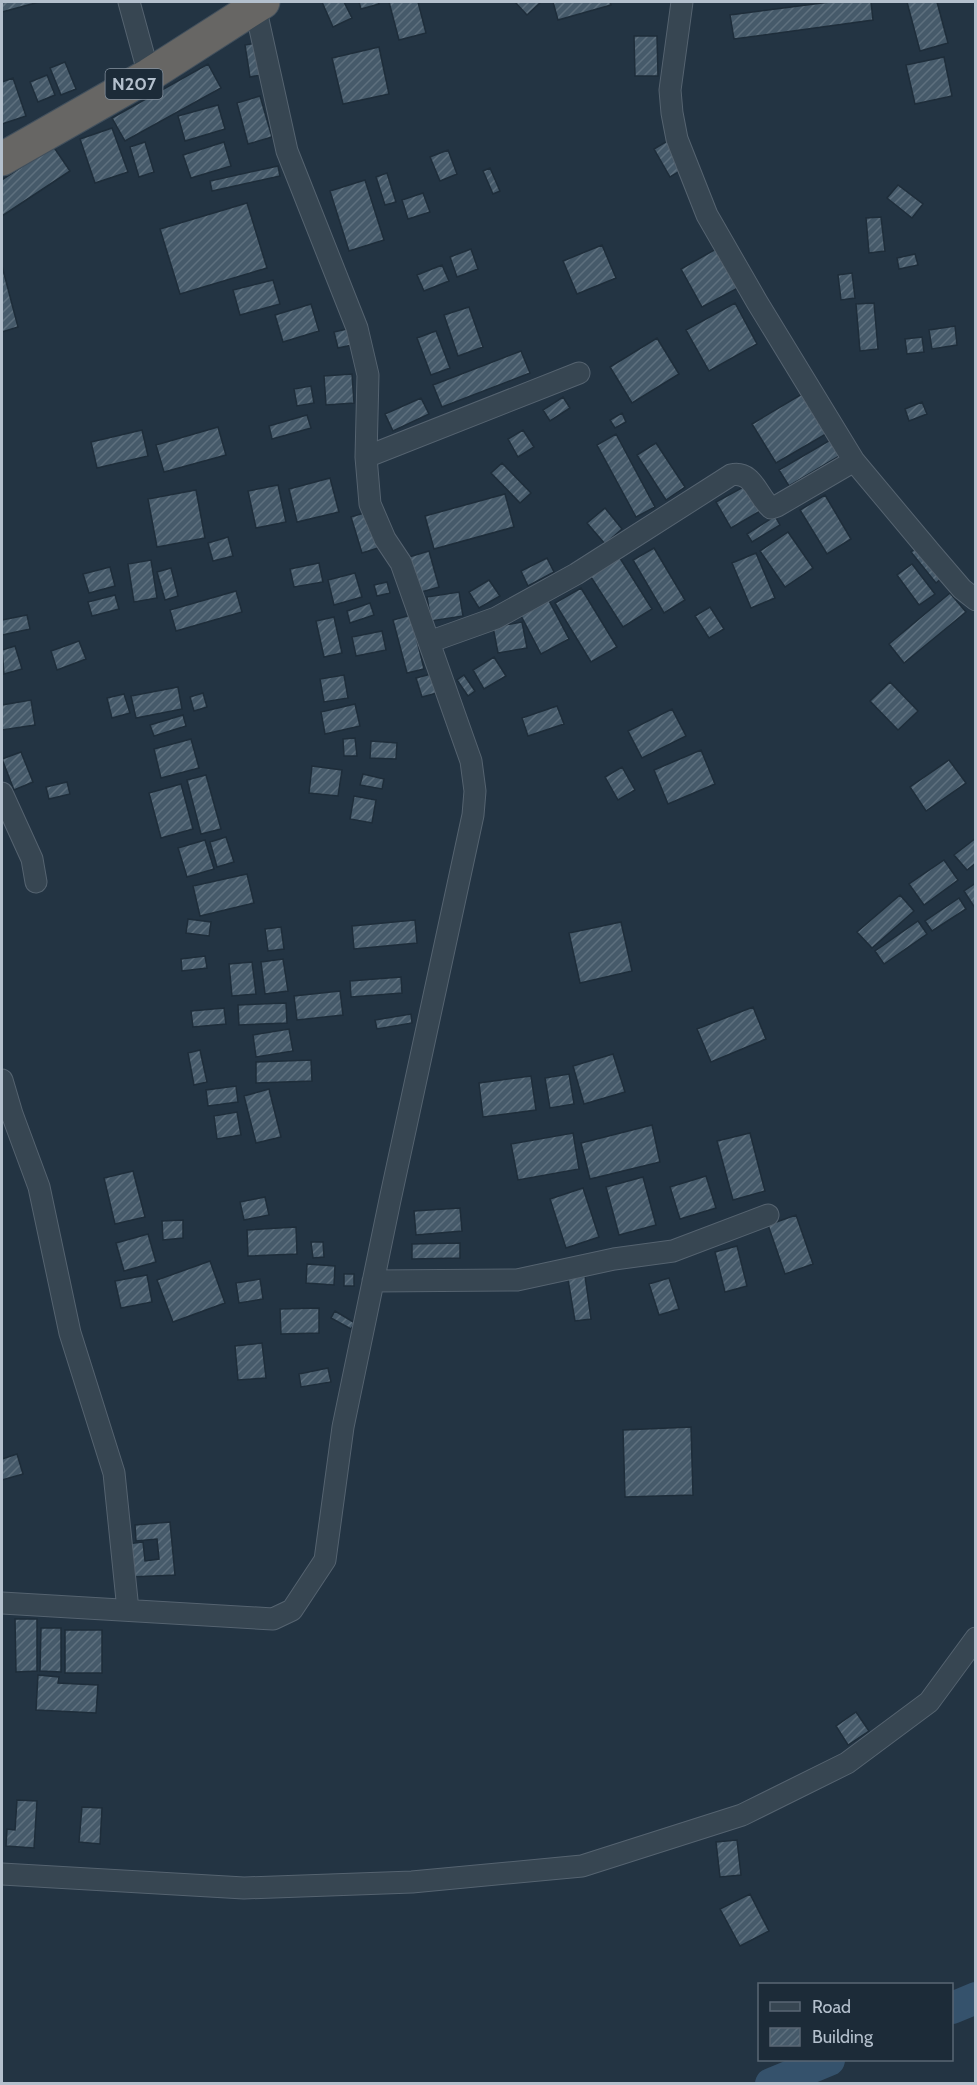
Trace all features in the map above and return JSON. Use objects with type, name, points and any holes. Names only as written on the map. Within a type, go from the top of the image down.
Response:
[{"type":"highway","name":"N207","points":[[2,159],[149,75],[259,4]]},
{"type":"street","points":[[129,2],[149,75]]},
{"type":"street","points":[[682,2],[670,90],[677,139],[707,215],[757,302],[854,460],[962,589],[975,600]]},
{"type":"street","points":[[2,1603],[273,1618],[291,1610],[325,1560],[344,1427],[373,1281],[473,815],[475,791],[471,761],[400,563],[385,539],[370,504],[366,457],[368,375],[357,328],[287,151],[259,4]]},
{"type":"street","points":[[366,457],[579,374]]},
{"type":"street","points":[[429,642],[496,618],[576,574],[731,475],[740,473],[747,477],[771,508],[854,460]]},
{"type":"street","points":[[2,793],[32,859],[36,882]]},
{"type":"street","points":[[2,1080],[7,1115],[39,1186],[70,1333],[114,1473],[128,1610]]},
{"type":"street","points":[[373,1281],[517,1280],[614,1259],[673,1251],[768,1215]]},
{"type":"street","points":[[2,1874],[244,1888],[412,1882],[582,1866],[742,1815],[846,1763],[929,1702],[975,1638]]},
{"type":"building","points":[[2,2],[39,2],[2,12]]},
{"type":"building","points":[[322,2],[344,2],[352,18],[333,27]]},
{"type":"building","points":[[359,2],[378,2],[379,4],[361,9]]},
{"type":"building","points":[[389,2],[418,2],[426,33],[399,40]]},
{"type":"building","points":[[515,2],[541,2],[527,15]]},
{"type":"building","points":[[553,2],[610,2],[611,5],[558,20]]},
{"type":"building","points":[[830,2],[871,2],[873,20],[734,39],[730,15]]},
{"type":"building","points":[[907,2],[937,2],[948,43],[920,51]]},
{"type":"building","points":[[634,36],[657,36],[658,76],[635,76]]},
{"type":"building","points":[[261,42],[266,74],[250,77],[245,45]]},
{"type":"building","points":[[379,47],[389,94],[343,104],[332,58]]},
{"type":"building","points":[[944,57],[952,96],[915,104],[906,65]]},
{"type":"building","points":[[65,62],[76,89],[61,95],[50,68]]},
{"type":"building","points":[[208,64],[221,88],[125,141],[112,118]]},
{"type":"building","points":[[47,75],[55,95],[38,102],[30,82]]},
{"type":"building","points":[[13,78],[26,116],[2,124],[2,82]]},
{"type":"building","points":[[260,96],[272,137],[248,144],[237,103]]},
{"type":"building","points":[[218,105],[225,129],[185,141],[178,116]]},
{"type":"building","points":[[112,128],[128,172],[95,183],[80,139]]},
{"type":"building","points":[[669,140],[685,168],[670,177],[654,149]]},
{"type":"building","points":[[145,142],[154,172],[139,177],[130,147]]},
{"type":"building","points":[[224,142],[231,166],[191,178],[183,155]]},
{"type":"building","points":[[53,146],[70,171],[2,216],[2,180]]},
{"type":"building","points":[[448,150],[457,174],[440,181],[430,157]]},
{"type":"building","points":[[278,166],[280,176],[212,191],[210,181]]},
{"type":"building","points":[[490,168],[500,191],[493,194],[483,171]]},
{"type":"building","points":[[387,173],[396,202],[385,205],[376,177]]},
{"type":"building","points":[[365,180],[384,240],[349,251],[330,191]]},
{"type":"building","points":[[898,185],[923,204],[912,218],[887,198]]},
{"type":"building","points":[[423,193],[430,212],[408,219],[402,200]]},
{"type":"building","points":[[247,203],[267,268],[180,294],[160,229]]},
{"type":"building","points":[[881,217],[885,251],[869,253],[866,218]]},
{"type":"building","points":[[602,245],[616,278],[577,294],[563,261]]},
{"type":"building","points":[[471,249],[478,269],[457,277],[450,257]]},
{"type":"building","points":[[716,249],[738,288],[702,307],[681,269]]},
{"type":"building","points":[[915,254],[918,265],[899,269],[897,258]]},
{"type":"building","points":[[442,265],[449,281],[424,291],[417,275]]},
{"type":"building","points":[[2,266],[18,327],[2,332]]},
{"type":"building","points":[[852,273],[855,298],[841,300],[838,275]]},
{"type":"building","points":[[273,280],[280,304],[240,315],[233,290]]},
{"type":"building","points":[[735,303],[757,344],[709,371],[686,330]]},
{"type":"building","points":[[874,303],[878,349],[860,351],[856,304]]},
{"type":"building","points":[[311,304],[319,331],[283,342],[275,315]]},
{"type":"building","points":[[469,307],[483,347],[458,356],[444,315]]},
{"type":"building","points":[[955,326],[957,345],[932,349],[929,330]]},
{"type":"building","points":[[347,329],[352,345],[338,348],[334,332]]},
{"type":"building","points":[[436,331],[450,368],[431,375],[417,338]]},
{"type":"building","points":[[922,337],[924,352],[907,354],[905,339]]},
{"type":"building","points":[[657,338],[679,374],[632,403],[610,367]]},
{"type":"building","points":[[521,351],[530,373],[442,407],[433,385]]},
{"type":"building","points":[[352,374],[354,403],[326,405],[324,376]]},
{"type":"building","points":[[311,386],[314,403],[297,406],[294,389]]},
{"type":"building","points":[[802,394],[826,434],[776,463],[752,424]]},
{"type":"building","points":[[563,397],[570,408],[550,421],[543,410]]},
{"type":"building","points":[[421,398],[429,414],[393,431],[385,414]]},
{"type":"building","points":[[922,402],[927,414],[909,421],[905,409]]},
{"type":"building","points":[[622,413],[626,422],[615,428],[610,420]]},
{"type":"building","points":[[307,415],[311,428],[272,439],[269,426]]},
{"type":"building","points":[[218,427],[226,455],[164,472],[156,445]]},
{"type":"building","points":[[142,430],[148,456],[97,468],[91,442]]},
{"type":"building","points":[[523,430],[534,447],[518,457],[508,439]]},
{"type":"building","points":[[616,434],[655,507],[636,517],[597,445]]},
{"type":"building","points":[[832,439],[841,455],[789,486],[779,470]]},
{"type":"building","points":[[656,443],[685,487],[666,500],[637,455]]},
{"type":"building","points":[[502,463],[531,493],[520,503],[491,473]]},
{"type":"building","points":[[330,478],[339,512],[297,522],[289,489]]},
{"type":"building","points":[[278,485],[286,522],[256,528],[248,491]]},
{"type":"building","points":[[747,485],[762,510],[731,528],[716,502]]},
{"type":"building","points":[[196,490],[205,538],[157,547],[148,499]]},
{"type":"building","points":[[505,494],[514,527],[434,549],[425,516]]},
{"type":"building","points":[[825,495],[851,539],[827,554],[800,510]]},
{"type":"building","points":[[605,508],[622,529],[605,544],[587,523]]},
{"type":"building","points":[[367,512],[378,548],[362,553],[351,517]]},
{"type":"building","points":[[775,516],[780,525],[752,542],[747,534]]},
{"type":"building","points":[[788,532],[813,568],[785,587],[760,551]]},
{"type":"building","points":[[228,537],[233,556],[213,561],[208,543]]},
{"type":"building","points":[[919,546],[944,576],[936,583],[911,552]]},
{"type":"building","points":[[654,548],[685,600],[664,613],[633,560]]},
{"type":"building","points":[[429,551],[439,587],[418,593],[409,557]]},
{"type":"building","points":[[756,553],[775,598],[751,608],[732,563]]},
{"type":"building","points":[[618,555],[652,609],[623,627],[589,574]]},
{"type":"building","points":[[547,558],[554,572],[528,586],[521,571]]},
{"type":"building","points":[[151,560],[157,598],[134,602],[128,564]]},
{"type":"building","points":[[319,563],[323,582],[294,587],[290,569]]},
{"type":"building","points":[[912,564],[935,594],[919,605],[897,575]]},
{"type":"building","points":[[110,567],[115,586],[89,593],[83,574]]},
{"type":"building","points":[[171,568],[178,596],[165,600],[157,572]]},
{"type":"building","points":[[355,573],[362,597],[334,605],[328,580]]},
{"type":"building","points":[[489,580],[500,596],[479,608],[469,592]]},
{"type":"building","points":[[387,582],[390,593],[377,596],[374,585]]},
{"type":"building","points":[[581,588],[617,647],[591,662],[555,603]]},
{"type":"building","points":[[236,591],[242,612],[176,631],[170,610]]},
{"type":"building","points":[[459,592],[463,616],[431,621],[427,597]]},
{"type":"building","points":[[950,593],[966,612],[904,663],[889,644]]},
{"type":"building","points":[[115,595],[119,609],[92,616],[88,602]]},
{"type":"building","points":[[546,595],[569,639],[541,654],[518,610]]},
{"type":"building","points":[[370,603],[374,615],[350,623],[347,611]]},
{"type":"building","points":[[710,607],[724,629],[709,638],[695,616]]},
{"type":"building","points":[[27,615],[30,629],[2,635],[2,620]]},
{"type":"building","points":[[411,615],[424,669],[407,673],[393,620]]},
{"type":"building","points":[[334,617],[342,653],[324,657],[316,621]]},
{"type":"building","points":[[522,622],[527,648],[498,653],[493,627]]},
{"type":"building","points":[[382,631],[386,650],[356,656],[352,637]]},
{"type":"building","points":[[79,641],[86,659],[57,670],[51,651]]},
{"type":"building","points":[[15,646],[22,669],[4,674],[2,650]]},
{"type":"building","points":[[494,657],[506,676],[484,689],[473,670]]},
{"type":"building","points":[[431,674],[437,693],[422,697],[416,678]]},
{"type":"building","points":[[344,675],[348,698],[324,702],[320,679]]},
{"type":"building","points":[[464,675],[475,691],[468,696],[457,680]]},
{"type":"building","points":[[890,682],[918,711],[898,730],[870,701]]},
{"type":"building","points":[[178,687],[182,709],[136,718],[131,696]]},
{"type":"building","points":[[203,693],[207,707],[194,711],[190,697]]},
{"type":"building","points":[[124,694],[130,713],[112,718],[107,698]]},
{"type":"building","points":[[31,700],[35,725],[2,730],[2,705]]},
{"type":"building","points":[[355,704],[360,726],[325,734],[321,712]]},
{"type":"building","points":[[557,706],[564,724],[528,736],[522,718]]},
{"type":"building","points":[[672,709],[686,736],[642,758],[628,731]]},
{"type":"building","points":[[183,715],[186,726],[154,736],[150,725]]},
{"type":"building","points":[[355,738],[357,756],[344,756],[343,739]]},
{"type":"building","points":[[191,739],[199,768],[161,778],[154,749]]},
{"type":"building","points":[[371,741],[397,743],[396,759],[370,758]]},
{"type":"building","points":[[701,750],[715,784],[668,804],[654,770]]},
{"type":"building","points":[[21,752],[33,782],[14,790],[2,759]]},
{"type":"building","points":[[949,760],[966,783],[926,811],[910,787]]},
{"type":"building","points":[[312,766],[342,770],[338,796],[309,793]]},
{"type":"building","points":[[622,767],[635,790],[618,800],[605,777]]},
{"type":"building","points":[[363,774],[384,779],[382,789],[360,785]]},
{"type":"building","points":[[206,775],[221,829],[201,834],[187,780]]},
{"type":"building","points":[[67,782],[70,794],[49,799],[46,787]]},
{"type":"building","points":[[181,784],[193,829],[161,838],[149,793]]},
{"type":"building","points":[[354,796],[376,800],[372,823],[350,819]]},
{"type":"building","points":[[226,837],[234,862],[217,867],[210,842]]},
{"type":"building","points":[[976,838],[976,863],[967,870],[954,855]]},
{"type":"building","points":[[205,840],[214,869],[187,877],[178,848]]},
{"type":"building","points":[[944,860],[958,880],[924,905],[909,884]]},
{"type":"building","points":[[247,874],[254,903],[200,916],[193,886]]},
{"type":"building","points":[[976,883],[976,908],[975,908],[964,891]]},
{"type":"building","points":[[900,895],[914,911],[872,948],[857,932]]},
{"type":"building","points":[[959,898],[966,909],[932,931],[925,921]]},
{"type":"building","points":[[188,919],[211,922],[209,936],[186,933]]},
{"type":"building","points":[[415,920],[417,943],[354,949],[352,926]]},
{"type":"building","points":[[918,921],[927,934],[884,964],[875,951]]},
{"type":"building","points":[[621,922],[632,971],[580,983],[569,933]]},
{"type":"building","points":[[281,927],[284,949],[268,951],[265,929]]},
{"type":"building","points":[[205,956],[207,968],[182,971],[181,959]]},
{"type":"building","points":[[283,959],[288,991],[265,994],[261,962]]},
{"type":"building","points":[[252,962],[256,994],[232,996],[229,964]]},
{"type":"building","points":[[401,977],[402,993],[351,997],[350,981]]},
{"type":"building","points":[[340,991],[343,1015],[297,1020],[294,996]]},
{"type":"building","points":[[286,1003],[287,1023],[239,1025],[238,1005]]},
{"type":"building","points":[[753,1007],[766,1039],[711,1062],[697,1029]]},
{"type":"building","points":[[224,1008],[226,1024],[193,1027],[191,1011]]},
{"type":"building","points":[[411,1014],[412,1023],[377,1029],[375,1020]]},
{"type":"building","points":[[289,1029],[293,1051],[256,1057],[253,1035]]},
{"type":"building","points":[[200,1050],[207,1082],[194,1085],[188,1053]]},
{"type":"building","points":[[613,1054],[625,1092],[584,1104],[573,1066]]},
{"type":"building","points":[[311,1060],[312,1081],[256,1083],[256,1062]]},
{"type":"building","points":[[569,1074],[574,1104],[550,1108],[545,1078]]},
{"type":"building","points":[[531,1076],[536,1110],[483,1117],[479,1083]]},
{"type":"building","points":[[236,1086],[238,1102],[208,1106],[206,1090]]},
{"type":"building","points":[[269,1089],[281,1137],[256,1143],[244,1096]]},
{"type":"building","points":[[237,1112],[241,1135],[217,1139],[214,1116]]},
{"type":"building","points":[[652,1125],[660,1162],[590,1179],[581,1143]]},
{"type":"building","points":[[573,1133],[579,1169],[518,1180],[511,1144]]},
{"type":"building","points":[[750,1133],[765,1191],[733,1200],[717,1141]]},
{"type":"building","points":[[133,1171],[145,1217],[115,1224],[104,1178]]},
{"type":"building","points":[[706,1176],[716,1208],[680,1219],[670,1187]]},
{"type":"building","points":[[643,1177],[656,1225],[619,1235],[606,1187]]},
{"type":"building","points":[[583,1188],[599,1237],[566,1248],[550,1199]]},
{"type":"building","points":[[265,1197],[269,1215],[244,1220],[240,1202]]},
{"type":"building","points":[[460,1208],[462,1231],[416,1235],[414,1211]]},
{"type":"building","points":[[796,1215],[813,1264],[785,1274],[768,1225]]},
{"type":"building","points":[[183,1220],[183,1238],[163,1240],[162,1221]]},
{"type":"building","points":[[296,1227],[297,1254],[248,1256],[247,1230]]},
{"type":"building","points":[[148,1234],[156,1262],[124,1271],[116,1243]]},
{"type":"building","points":[[311,1242],[323,1242],[324,1257],[313,1258]]},
{"type":"building","points":[[460,1243],[460,1258],[412,1259],[412,1244]]},
{"type":"building","points":[[737,1246],[747,1286],[725,1292],[715,1252]]},
{"type":"building","points":[[210,1261],[225,1303],[173,1322],[157,1280]]},
{"type":"building","points":[[307,1264],[335,1266],[334,1285],[306,1283]]},
{"type":"building","points":[[344,1274],[354,1274],[354,1286],[344,1286]]},
{"type":"building","points":[[147,1275],[152,1302],[121,1308],[115,1281]]},
{"type":"building","points":[[585,1276],[591,1319],[575,1321],[568,1279]]},
{"type":"building","points":[[669,1278],[679,1309],[659,1315],[649,1284]]},
{"type":"building","points":[[260,1279],[263,1299],[239,1303],[236,1283]]},
{"type":"building","points":[[319,1308],[319,1333],[281,1334],[280,1309]]},
{"type":"building","points":[[335,1311],[355,1323],[351,1329],[331,1318]]},
{"type":"building","points":[[262,1343],[266,1378],[238,1380],[235,1346]]},
{"type":"building","points":[[328,1368],[331,1382],[301,1387],[299,1374]]},
{"type":"building","points":[[691,1427],[693,1495],[625,1497],[623,1430]]},
{"type":"building","points":[[17,1454],[23,1474],[2,1480],[2,1459]]},
{"type":"building","points":[[170,1522],[175,1575],[130,1577],[126,1544],[143,1542],[145,1561],[159,1559],[157,1539],[136,1541],[135,1525]]},
{"type":"building","points":[[15,1619],[37,1619],[37,1671],[16,1672]]},
{"type":"building","points":[[41,1628],[61,1628],[61,1672],[40,1671]]},
{"type":"building","points":[[65,1630],[102,1630],[102,1673],[65,1673]]},
{"type":"building","points":[[38,1675],[59,1677],[58,1683],[98,1685],[96,1713],[36,1710]]},
{"type":"building","points":[[856,1712],[869,1731],[848,1745],[836,1726]]},
{"type":"building","points":[[17,1800],[37,1801],[34,1848],[6,1846],[7,1829],[15,1830]]},
{"type":"building","points":[[82,1807],[102,1808],[100,1844],[79,1842]]},
{"type":"building","points":[[737,1840],[741,1875],[720,1877],[716,1842]]},
{"type":"building","points":[[750,1894],[769,1931],[740,1946],[720,1909]]},
{"type":"waterway","points":[[953,2008],[976,1998]]},
{"type":"waterway","points":[[771,2084],[827,2061]]}]
